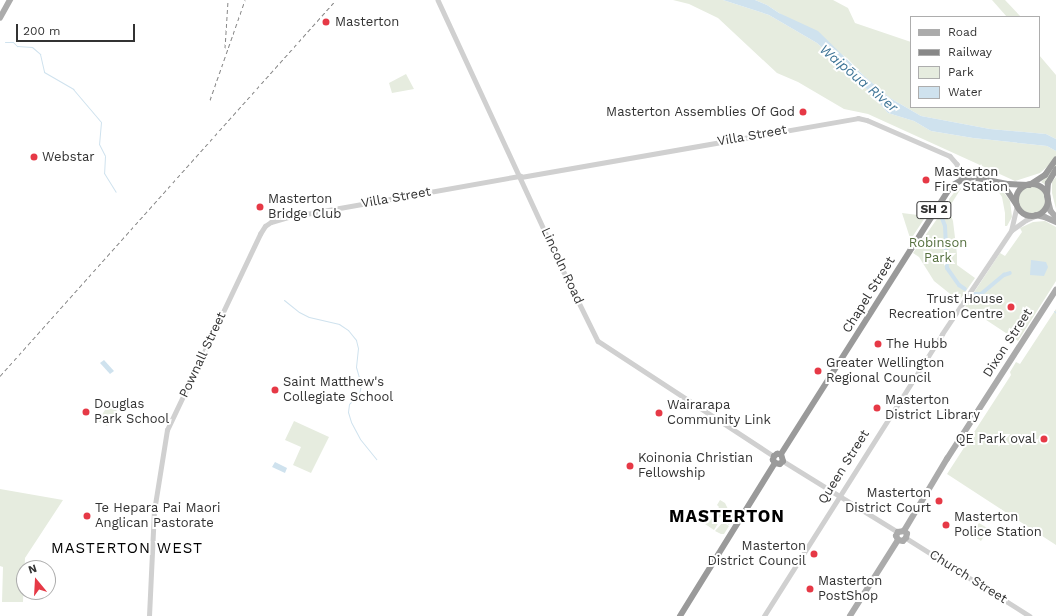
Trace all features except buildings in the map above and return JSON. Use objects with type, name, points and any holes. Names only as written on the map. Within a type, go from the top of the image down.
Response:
[{"type":"highway","points":[[995,181],[1004,186],[1022,213],[1036,216],[1043,211],[1048,199],[1048,183],[1056,159]]},
{"type":"highway","points":[[1017,206],[1016,199],[1018,192],[1053,170]]},
{"type":"highway","points":[[962,180],[977,178],[1008,184],[1040,186],[1044,190],[1048,199]]},
{"type":"highway","name":"Chapel Street","points":[[782,458],[945,194],[951,186],[962,180]]},
{"type":"highway","points":[[680,616],[775,463],[773,460],[774,456],[777,454],[782,458],[780,464],[775,463]]},
{"type":"main road","points":[[0,18],[10,0]]},
{"type":"main road","points":[[1048,199],[1052,211],[1056,217]]},
{"type":"main road","points":[[1036,216],[1045,217],[1056,222]]},
{"type":"main road","name":"Dixon Street","points":[[901,532],[1056,290]]},
{"type":"main road","points":[[850,616],[898,540],[896,536],[901,532],[907,534],[903,541],[898,540]]},
{"type":"street","name":"Lincoln Road","points":[[438,0],[562,270],[598,341],[774,456]]},
{"type":"street","name":"Villa Street","points":[[271,222],[289,217],[520,176],[858,118],[867,120],[950,156],[958,164],[962,180]]},
{"type":"street","name":"Queen Street","points":[[1011,231],[1017,206]]},
{"type":"street","name":"Queen Street","points":[[764,616],[942,334],[1011,231],[1026,220],[1036,216]]},
{"type":"street","name":"Pownall Street","points":[[149,616],[154,511],[168,430],[260,234],[271,222]]},
{"type":"street","points":[[782,458],[840,496],[901,532]]},
{"type":"street","name":"Church Street","points":[[906,538],[1030,616]]},
{"type":"green space","points":[[673,0],[723,0],[769,15],[817,43],[863,85],[888,113],[914,121],[931,131],[973,138],[1047,146],[1056,151],[1056,170],[1046,185],[1041,182],[1053,169],[1048,166],[1040,173],[1015,181],[868,114],[844,109],[798,82],[777,73],[718,18],[689,4]]},
{"type":"green space","points":[[755,0],[833,0],[848,8],[855,23],[910,42],[910,108],[1040,108],[1040,56],[1056,75],[1056,139],[1046,134],[990,129],[921,116],[890,98],[863,75],[847,58],[767,5]]},
{"type":"green space","points":[[992,0],[1005,0],[1020,16],[1006,16]]},
{"type":"green space","points":[[406,74],[414,89],[392,93],[389,83]]},
{"type":"green space","points":[[1056,177],[1056,209],[1052,193],[1052,182]]},
{"type":"green space","points":[[988,185],[1002,190],[1010,201],[1012,217],[1007,226],[1005,226],[1005,213],[1002,197],[996,188],[986,186],[965,188],[960,190],[950,206],[949,199],[957,189],[967,186]]},
{"type":"green space","points":[[1032,186],[1042,190],[1046,200],[1042,210],[1032,214],[1022,210],[1018,200],[1022,190]]},
{"type":"green space","name":"Robinson Park","points":[[944,209],[951,216],[953,221],[957,265],[975,278],[959,301],[934,281],[919,257],[913,253]]},
{"type":"green space","points":[[902,213],[926,216],[911,239],[910,238]]},
{"type":"green space","points":[[1045,221],[1056,227],[1056,281],[1018,341],[965,306],[1000,253],[1005,256],[1022,232],[1020,228],[1033,222]]},
{"type":"green space","points":[[1056,309],[1056,545],[947,474],[1011,375],[1010,372],[1016,362],[1020,364]]},
{"type":"green space","points":[[110,402],[118,408],[107,426],[98,421]]},
{"type":"green space","points":[[294,421],[329,437],[311,473],[293,465],[301,447],[285,440]]},
{"type":"green space","points":[[0,489],[63,500],[25,560],[16,560],[16,600],[23,600],[23,602],[2,602],[3,567],[0,566]]},
{"type":"green space","points":[[720,500],[725,503],[728,509],[719,518],[711,513],[712,510],[716,512],[719,507],[717,505]]},
{"type":"green space","points":[[729,508],[738,511],[729,525],[723,521],[723,519]]},
{"type":"green space","points":[[699,516],[702,517],[701,520],[705,523],[707,520],[710,521],[713,516],[719,522],[714,530],[702,522],[700,519]]},
{"type":"green space","points":[[723,522],[729,526],[724,534],[721,534],[715,531]]},
{"type":"green space","points":[[979,523],[989,529],[981,541],[974,536],[970,537]]},
{"type":"water","name":"Waipōua River","points":[[723,0],[755,0],[818,31],[863,75],[890,98],[921,116],[990,129],[1046,134],[1056,139],[1056,151],[1047,146],[973,138],[931,131],[914,121],[888,113],[863,85],[817,43],[769,15]]},
{"type":"water","points":[[1031,260],[1046,262],[1048,267],[1044,276],[1030,275]]},
{"type":"water","points":[[104,360],[114,371],[110,374],[100,363]]},
{"type":"water","points":[[275,462],[287,468],[285,473],[272,467]]},
{"type":"waterway","points":[[5,42],[13,42],[17,46],[32,47],[40,54],[44,72],[73,89],[101,122],[99,144],[105,156],[104,173],[116,192]]},
{"type":"waterway","points":[[940,213],[945,226],[947,268],[959,285],[965,289]]},
{"type":"waterway","points":[[974,294],[981,294],[1004,275],[1010,273]]},
{"type":"waterway","points":[[284,300],[299,312],[309,317],[339,324],[348,330],[356,340],[358,348],[356,367],[361,385],[359,394],[349,404],[348,412],[351,422],[360,439],[376,459]]},
{"type":"railway","points":[[225,48],[228,0]]},
{"type":"railway","points":[[210,100],[245,0]]},
{"type":"railway","points":[[0,376],[336,0]]},
{"type":"place","name":"Masterton","points":[[326,22]]},
{"type":"place","name":"Masterton Assemblies Of God","points":[[803,112]]},
{"type":"place","name":"Webstar","points":[[34,157]]},
{"type":"place","name":"Masterton Fire Station","points":[[926,180]]},
{"type":"place","name":"Masterton Bridge Club","points":[[260,207]]},
{"type":"place","name":"Trust House Recreation Centre","points":[[1011,307]]},
{"type":"place","name":"The Hubb","points":[[878,344]]},
{"type":"place","name":"Greater Wellington Regional Council","points":[[818,371]]},
{"type":"place","name":"Saint Matthew's Collegiate School","points":[[275,390]]},
{"type":"place","name":"Masterton District Library","points":[[877,408]]},
{"type":"place","name":"Douglas Park School","points":[[86,412]]},
{"type":"place","name":"Wairarapa Community Link","points":[[659,413]]},
{"type":"place","name":"QE Park oval","points":[[1044,439]]},
{"type":"place","name":"Koinonia Christian Fellowship","points":[[630,466]]},
{"type":"place","name":"Masterton District Court","points":[[939,501]]},
{"type":"place","name":"Te Hepara Pai Maori Anglican Pastorate","points":[[87,516]]},
{"type":"place","name":"Masterton Police Station","points":[[946,525]]},
{"type":"place","name":"Masterton District Council","points":[[814,554]]},
{"type":"place","name":"Masterton PostShop","points":[[810,589]]},
{"type":"district","name":"MASTERTON","points":[[727,517]]},
{"type":"district","name":"MASTERTON WEST","points":[[127,549]]}]
